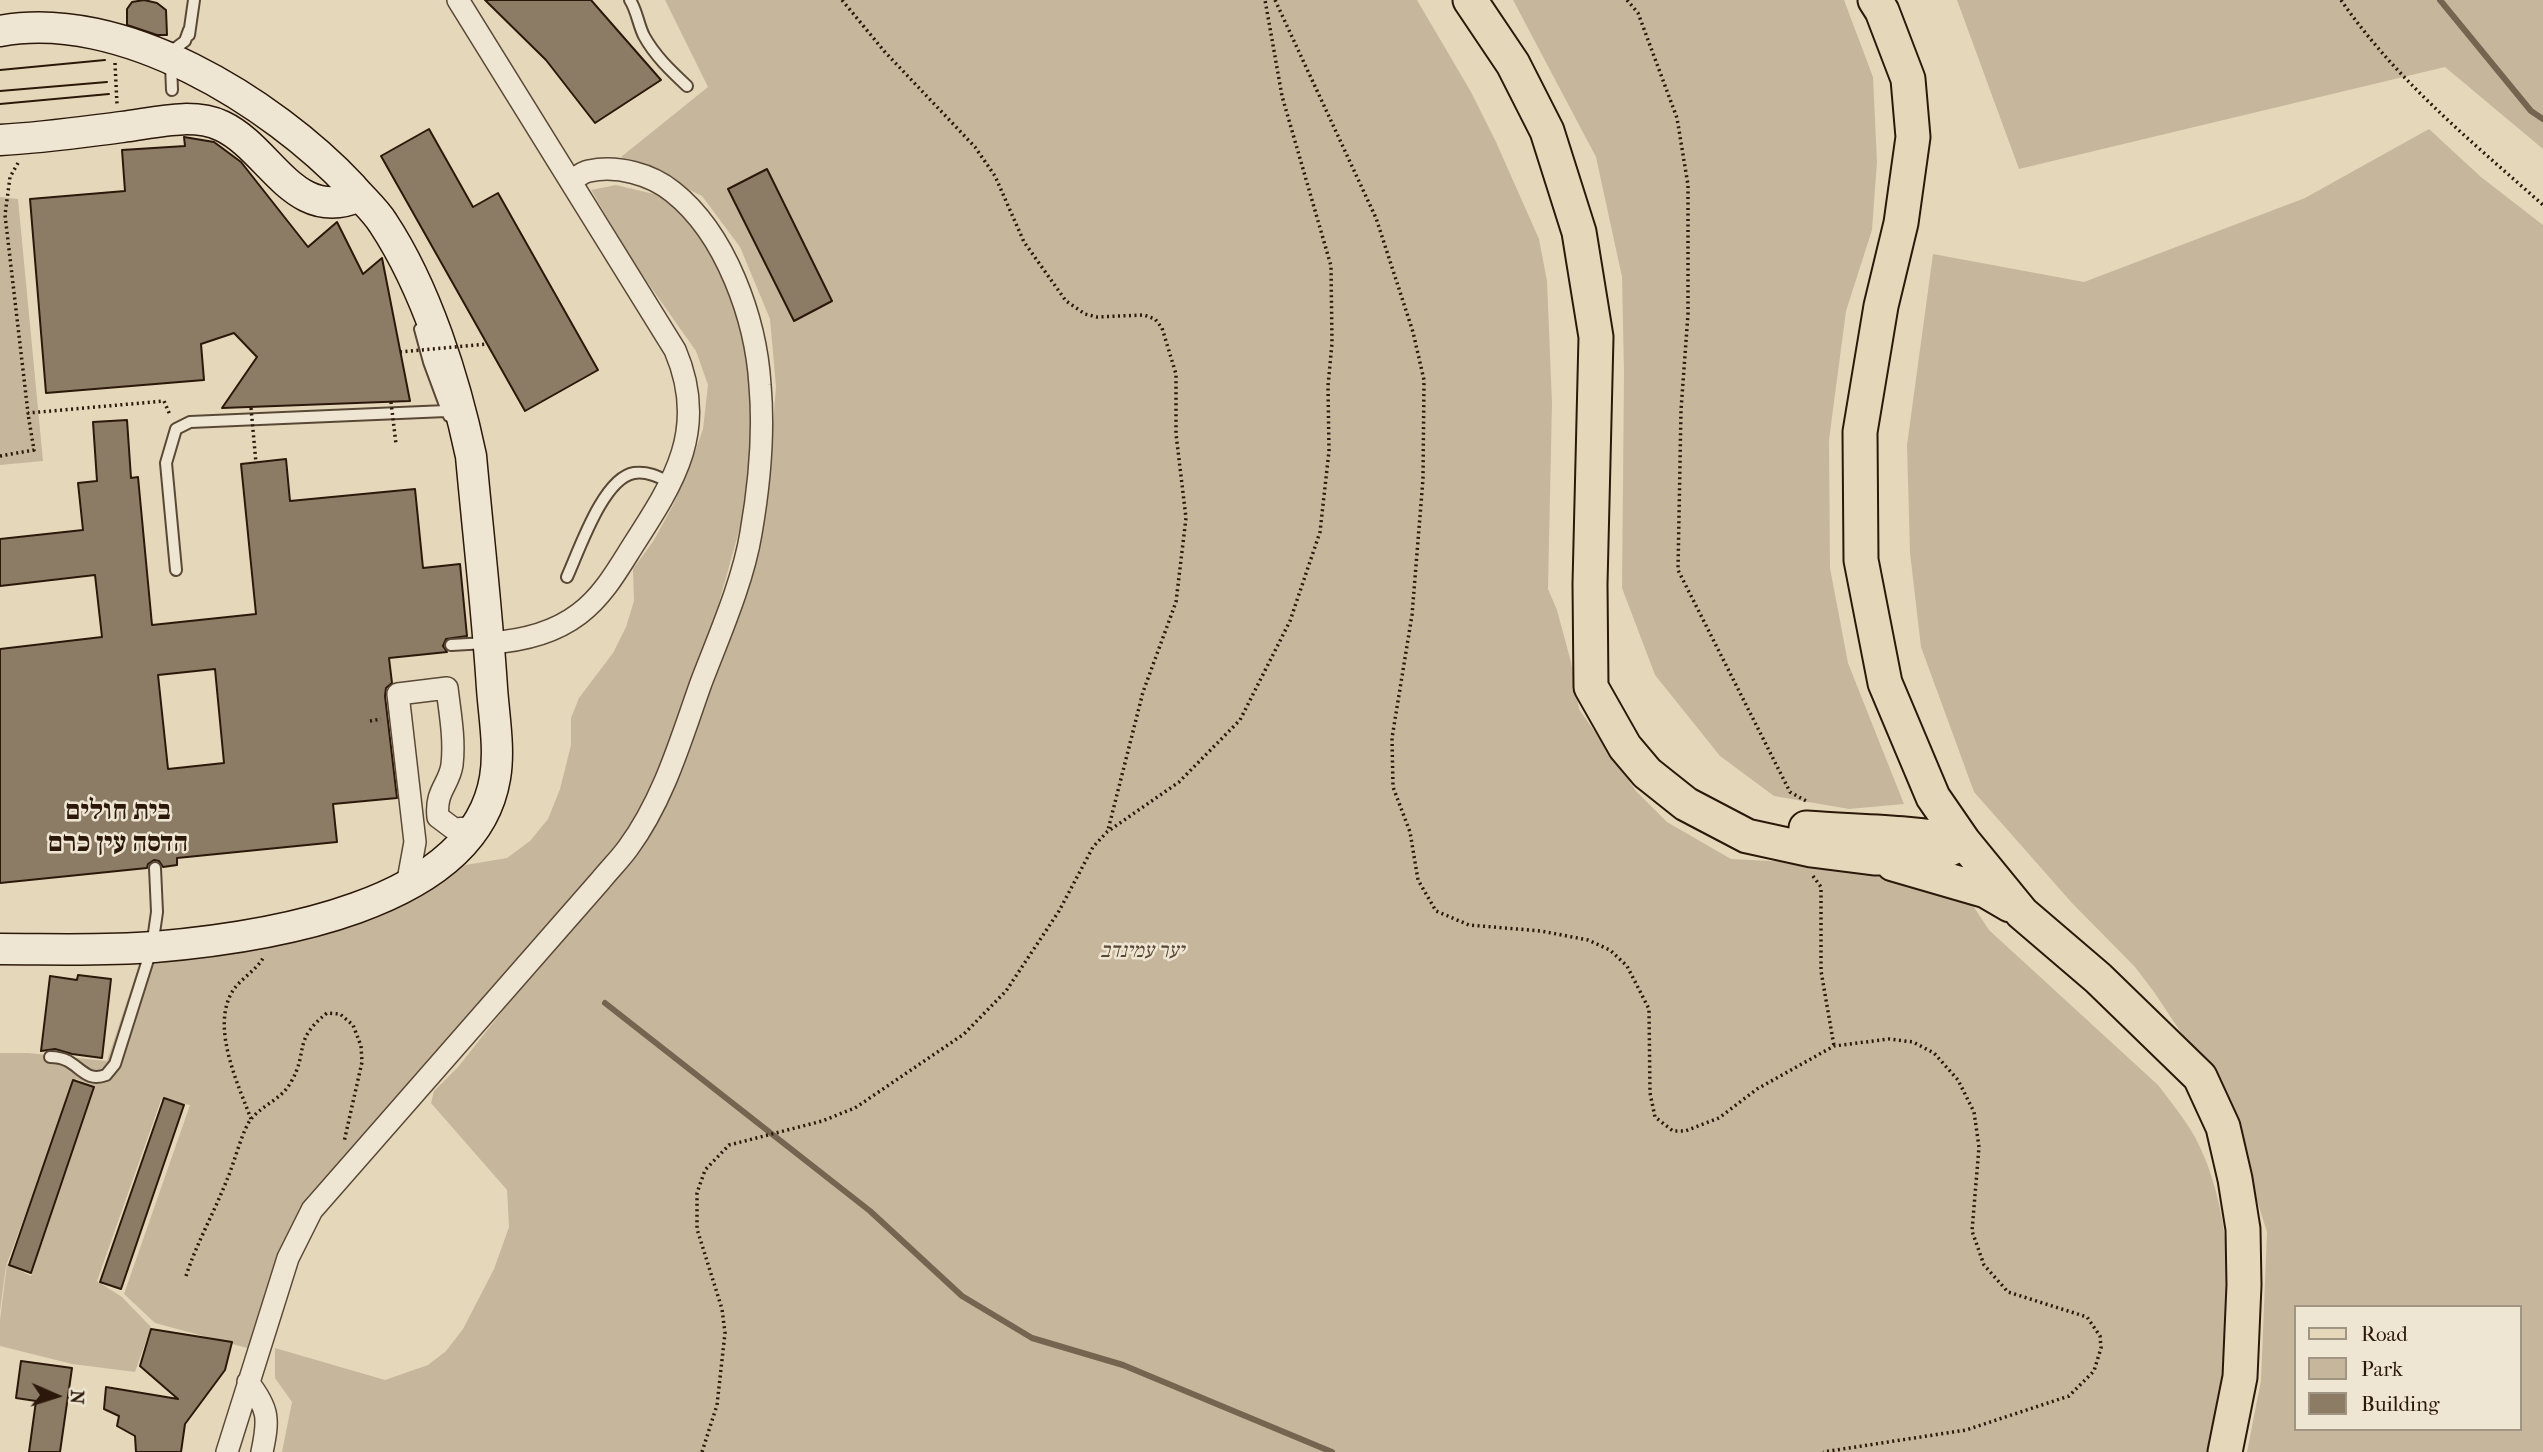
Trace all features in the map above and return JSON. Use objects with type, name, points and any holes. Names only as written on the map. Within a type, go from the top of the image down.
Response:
[{"type":"main road","points":[[1470,0],[1513,64],[1547,131],[1579,232],[1595,337],[1590,584],[1591,687],[1644,747],[1693,789],[1733,813],[1986,891],[2022,913],[2098,978],[2200,1077],[2223,1127],[2243,1229],[2244,1285],[2240,1377],[2225,1452]]},
{"type":"main road","points":[[1875,0],[1882,10],[1908,79],[1913,137],[1901,223],[1881,306],[1860,432],[1861,560],[1885,683],[1933,797],[1964,842],[2022,913]]},
{"type":"main road","points":[[1813,839],[1908,832],[1964,842]]},
{"type":"main road","points":[[1874,858],[1910,858],[1939,854],[1964,842]]},
{"type":"street","points":[[458,0],[670,342],[681,366],[690,407],[688,428],[671,483],[599,595],[579,615],[531,637],[489,643]]},
{"type":"street","points":[[0,949],[152,947],[261,932],[316,920],[372,902],[407,886],[449,859],[481,821],[491,798],[497,759],[489,643],[467,436],[434,328],[413,275],[382,221],[330,164],[290,130],[236,93],[205,77],[167,69],[137,45],[90,32],[43,27],[14,36]]},
{"type":"street","points":[[0,140],[35,138],[158,121],[204,120],[237,134],[290,187],[313,200],[342,202],[360,196]]},
{"type":"street","points":[[227,1452],[288,1258],[312,1210],[629,847],[649,814],[671,767],[731,603],[751,534],[761,442],[760,384],[751,327],[726,259],[690,205],[664,184],[629,170],[587,171],[570,182]]},
{"type":"street","points":[[407,886],[415,842],[398,694],[447,688],[453,751],[451,769],[439,793],[438,817],[446,825],[461,830],[481,821]]},
{"type":"street","points":[[248,1382],[263,1402],[266,1416],[262,1452]]},
{"type":"lane","points":[[194,0],[188,47],[190,55],[205,77]]},
{"type":"lane","points":[[630,0],[643,34],[659,59],[687,86]]},
{"type":"lane","points":[[100,47],[167,69],[169,53],[181,47],[189,30]]},
{"type":"lane","points":[[0,41],[14,36]]},
{"type":"lane","points":[[413,275],[420,326],[429,362],[452,423],[467,436]]},
{"type":"lane","points":[[176,570],[166,463],[176,429],[190,422],[446,411]]},
{"type":"lane","points":[[567,577],[606,494],[616,482],[631,473],[646,473],[671,483]]},
{"type":"lane","points":[[451,645],[489,643]]},
{"type":"lane","points":[[50,1056],[68,1061],[82,1073],[93,1077],[101,1077],[111,1071],[152,947],[157,912],[155,867]]},
{"type":"path","points":[[842,0],[884,51],[975,147],[996,176],[1024,243],[1066,301],[1085,314],[1097,317],[1144,315],[1155,319],[1162,328],[1176,374],[1176,434],[1186,518],[1176,602],[1143,692],[1107,832]]},
{"type":"path","points":[[702,1452],[717,1405],[725,1333],[722,1309],[698,1229],[697,1193],[705,1170],[729,1145],[822,1121],[855,1108],[964,1034],[1006,991],[1059,911],[1093,847],[1107,832],[1179,782],[1240,719],[1290,621],[1320,532],[1329,451],[1331,266],[1282,96],[1265,0]]},
{"type":"path","points":[[1275,0],[1376,218],[1413,332],[1424,380],[1423,479],[1412,615],[1392,738],[1394,787],[1410,832],[1418,880],[1436,911],[1469,925],[1541,931],[1588,940],[1609,950],[1627,966],[1649,1009],[1650,1093],[1655,1116],[1673,1130],[1685,1131],[1718,1118],[1757,1089],[1834,1046],[1889,1039],[1913,1042],[1934,1053],[1958,1080],[1974,1112],[1979,1147],[1972,1231],[1984,1265],[2008,1292],[2087,1317],[2100,1336],[2101,1348],[2094,1371],[2069,1396],[1966,1430],[1824,1452]]},
{"type":"path","points":[[1626,0],[1638,13],[1677,118],[1689,185],[1688,314],[1681,410],[1678,570],[1790,792],[1807,800],[1814,813],[1808,869],[1821,887],[1822,971],[1834,1046]]},
{"type":"path","points":[[2341,0],[2357,24],[2413,89],[2543,205]]},
{"type":"path","points":[[114,58],[118,127]]},
{"type":"path","points":[[106,71],[115,70]]},
{"type":"path","points":[[0,456],[34,450],[2,215],[10,177],[35,138]]},
{"type":"path","points":[[400,352],[487,344]]},
{"type":"path","points":[[28,413],[163,401],[176,429]]},
{"type":"path","points":[[391,402],[396,444]]},
{"type":"path","points":[[251,408],[256,463]]},
{"type":"path","points":[[251,1119],[230,1062],[224,1009],[233,991],[262,961],[264,948],[261,932]]},
{"type":"path","points":[[186,1276],[194,1251],[228,1179],[251,1119],[285,1093],[293,1080],[302,1041],[311,1026],[327,1013],[340,1014],[353,1025],[361,1046],[362,1062],[334,1184]]},
{"type":"green space","name":"יער עמינדב","points":[[665,0],[1417,0],[1471,92],[1539,239],[1547,281],[1552,403],[1548,589],[1557,610],[1571,662],[1579,709],[1636,791],[1667,822],[1731,859],[1832,864],[1875,876],[1958,883],[1989,930],[2158,1085],[2195,1137],[2207,1163],[2222,1220],[2228,1280],[2228,1339],[2224,1389],[2212,1452],[282,1452],[292,1402],[275,1378],[275,1348],[385,1380],[428,1365],[446,1351],[463,1329],[494,1269],[509,1227],[507,1190],[431,1103],[434,1091],[458,1067],[573,922],[634,854],[767,498],[776,387],[770,319],[740,247],[702,196],[621,157],[708,87]]},
{"type":"green space","points":[[1513,0],[1844,0],[1873,77],[1877,162],[1872,230],[1846,311],[1829,440],[1830,568],[1848,663],[1904,804],[1849,809],[1774,796],[1720,756],[1655,675],[1622,588],[1622,277],[1596,157]]},
{"type":"green space","points":[[1957,0],[2543,0],[2543,149],[2445,67],[2019,169]]},
{"type":"green space","points":[[2429,129],[2481,177],[2543,225],[2543,1452],[2247,1452],[2261,1380],[2267,1232],[2224,1097],[2135,967],[2072,903],[1974,792],[1921,647],[1910,553],[1907,445],[1933,254],[2084,282],[2305,198]]},
{"type":"green space","points":[[616,185],[658,195],[683,212],[721,264],[748,340],[754,439],[744,513],[701,667],[666,762],[623,846],[345,1162],[309,1195],[294,1224],[251,1349],[155,1323],[124,1294],[190,1105],[161,1100],[97,1281],[122,1297],[151,1327],[135,1372],[72,1364],[0,1346],[0,1320],[7,1264],[31,1276],[95,1086],[76,1079],[6,1266],[0,1311],[0,1053],[107,1061],[141,959],[448,868],[507,858],[530,841],[548,819],[560,789],[571,745],[571,718],[579,698],[613,653],[626,627],[634,601],[633,569],[654,540],[687,474],[703,429],[708,385],[696,351],[635,265],[591,190]]},
{"type":"green space","points":[[0,197],[18,199],[43,461],[0,465]]},
{"type":"building","points":[[144,0],[157,3],[166,10],[167,35],[157,35],[127,25],[127,9],[132,2]]},
{"type":"building","points":[[485,0],[591,0],[661,80],[595,123],[546,60]]},
{"type":"building","points":[[429,129],[473,207],[498,193],[598,370],[525,411],[381,156]]},
{"type":"building","points":[[184,137],[214,142],[241,162],[308,247],[337,222],[363,274],[382,258],[410,401],[222,408],[257,357],[234,333],[201,344],[204,380],[46,393],[30,199],[125,191],[122,150],[185,146]]},
{"type":"building","points":[[767,169],[832,301],[794,321],[728,189]]},
{"type":"building","points":[[127,420],[131,478],[138,477],[152,625],[256,614],[241,464],[286,459],[290,501],[415,489],[423,568],[460,564],[467,636],[446,639],[443,646],[447,652],[389,658],[392,683],[386,688],[385,696],[397,798],[333,804],[337,842],[177,858],[177,865],[163,867],[159,861],[154,860],[147,868],[0,883],[0,649],[102,637],[95,575],[0,586],[0,539],[83,530],[78,483],[97,481],[93,422]],"holes":[[[215,669],[224,763],[168,769],[158,675]]]},
{"type":"building","points":[[78,975],[111,979],[102,1058],[55,1049],[41,1051],[50,976],[77,980]]},
{"type":"building","points":[[73,1080],[94,1087],[31,1273],[9,1265]]},
{"type":"building","points":[[164,1098],[184,1105],[121,1289],[100,1282]]},
{"type":"building","points":[[151,1329],[232,1342],[225,1370],[185,1424],[181,1452],[136,1452],[135,1436],[117,1426],[119,1416],[104,1409],[106,1387],[178,1399],[140,1366]]},
{"type":"building","points":[[21,1361],[72,1368],[60,1452],[29,1452],[36,1401],[16,1398]]},
{"type":"waterway","points":[[2440,0],[2531,111],[2543,119]]},
{"type":"waterway","points":[[605,1003],[870,1211],[962,1296],[1032,1338],[1123,1365],[1332,1452]]},
{"type":"tram line","points":[[0,70],[105,60]]},
{"type":"tram line","points":[[0,91],[107,82]]},
{"type":"tram line","points":[[0,104],[109,94]]},
{"type":"district","name":"בית חולים הדסה עין כרם","points":[[118,828]]}]
